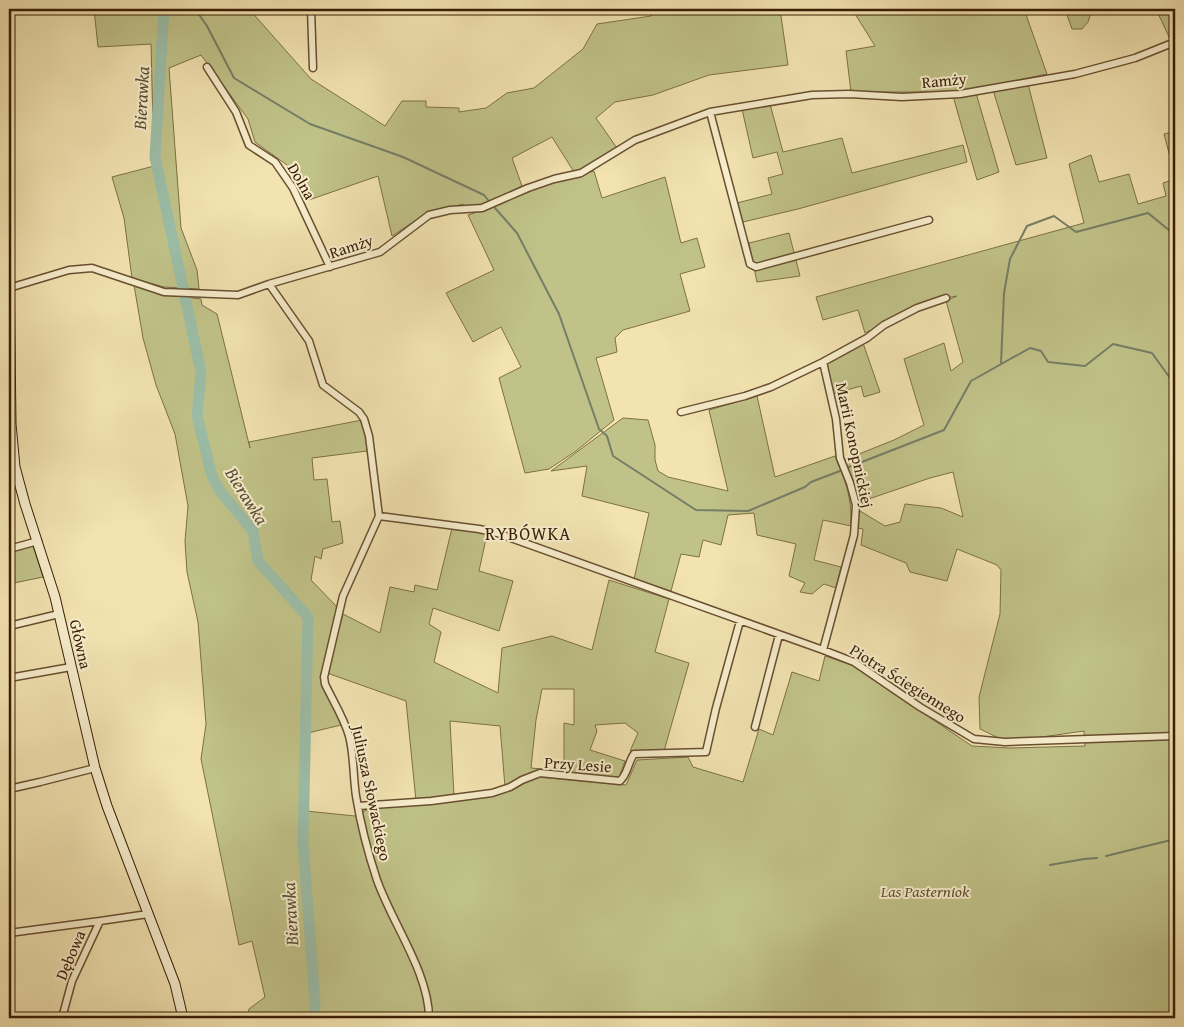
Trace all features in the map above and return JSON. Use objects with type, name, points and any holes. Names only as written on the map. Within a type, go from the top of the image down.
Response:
[{"type":"main road","name":"Główna","points":[[9,264],[11,424],[15,467],[59,614],[95,768],[175,984],[182,1018]]},
{"type":"street","points":[[312,9],[313,68]]},
{"type":"street","name":"Ramży","points":[[9,288],[69,270],[92,268],[164,292],[238,295],[269,284],[330,268],[380,252],[428,215],[450,210],[482,208],[528,188],[554,179],[582,173],[640,137],[710,112],[812,95],[849,94],[902,97],[960,94],[1080,72],[1135,58],[1175,42]]},
{"type":"street","name":"Dolna","points":[[207,67],[236,112],[249,145],[276,162],[293,188],[330,268]]},
{"type":"street","points":[[710,112],[750,264],[756,267],[929,220]]},
{"type":"street","name":"Juliusza Słowackiego","points":[[269,284],[309,341],[323,385],[359,412],[367,426],[378,516],[343,596],[324,677],[325,684],[348,733],[352,748],[358,806],[378,881],[420,976],[427,998],[429,1018]]},
{"type":"street","points":[[680,412],[745,396],[771,387],[867,338],[884,325],[918,308],[946,298]]},
{"type":"street","name":"Marii Konopnickiej","points":[[823,362],[836,419],[840,458],[856,505],[854,535],[824,650]]},
{"type":"street","name":"Piotra Ściegiennego","points":[[378,516],[497,533],[824,650],[854,662],[920,707],[974,739],[1005,742],[1175,736]]},
{"type":"street","points":[[9,549],[38,542]]},
{"type":"street","points":[[9,626],[59,614]]},
{"type":"street","name":"Przy Lesie","points":[[358,806],[431,801],[492,793],[510,788],[540,772],[620,781],[624,777],[629,760],[634,754],[706,752],[740,621]]},
{"type":"street","points":[[755,727],[779,635]]},
{"type":"street","points":[[9,678],[71,667]]},
{"type":"street","points":[[9,789],[95,768]]},
{"type":"street","name":"Dębowa","points":[[62,1018],[72,981],[100,921],[148,914]]},
{"type":"street","points":[[9,933],[100,921]]},
{"type":"green space","points":[[94,9],[249,9],[311,79],[385,126],[402,101],[426,101],[426,107],[459,108],[459,112],[486,108],[507,93],[534,88],[583,49],[597,24],[651,16],[651,9],[780,9],[788,65],[709,75],[653,95],[615,102],[596,118],[617,148],[592,164],[574,172],[552,137],[512,158],[522,186],[484,204],[464,207],[463,204],[425,214],[392,236],[378,176],[306,201],[287,165],[255,142],[248,119],[201,55],[169,68],[181,228],[197,270],[199,289],[164,287],[132,278],[124,218],[112,177],[154,166],[151,44],[98,47]]},
{"type":"green space","points":[[852,9],[1024,9],[1047,74],[960,92],[851,92],[846,51],[875,46]]},
{"type":"green space","points":[[1065,9],[1092,10],[1088,22],[1082,29],[1072,29]]},
{"type":"green space","points":[[1156,9],[1171,9],[1175,21],[1175,37],[1170,39]]},
{"type":"green space","points":[[1028,84],[1047,158],[1016,165],[993,90]]},
{"type":"green space","points":[[976,93],[999,172],[977,180],[953,96]]},
{"type":"green space","points":[[770,104],[783,152],[842,138],[852,173],[963,145],[967,162],[798,209],[743,222],[737,203],[772,194],[768,178],[783,174],[777,152],[753,158],[742,109]]},
{"type":"green space","points":[[1175,131],[1175,176],[1164,134]]},
{"type":"green space","name":"Las Pasterniok","points":[[1091,155],[1099,182],[1129,174],[1138,204],[1166,196],[1163,183],[1175,179],[1175,1018],[246,1018],[249,1009],[265,997],[252,941],[239,945],[201,759],[206,724],[198,622],[187,572],[185,541],[188,506],[175,434],[156,385],[143,338],[134,285],[165,294],[184,296],[199,371],[196,419],[211,476],[224,498],[216,477],[200,417],[203,372],[185,297],[201,299],[202,305],[217,314],[250,448],[249,442],[362,420],[368,444],[367,451],[312,458],[314,480],[327,479],[332,522],[340,521],[343,543],[323,549],[321,559],[315,556],[311,580],[337,607],[321,676],[341,725],[308,733],[310,616],[286,587],[287,600],[305,618],[303,866],[305,913],[309,899],[306,811],[355,816],[372,807],[475,798],[509,791],[537,777],[626,785],[637,760],[688,757],[693,767],[743,782],[759,729],[773,735],[792,672],[819,681],[825,656],[852,665],[972,746],[1010,748],[1085,746],[1084,731],[1007,742],[980,729],[979,697],[1000,614],[1001,570],[997,565],[957,549],[947,581],[910,572],[906,563],[861,545],[863,529],[857,528],[860,511],[885,526],[900,522],[905,504],[941,508],[963,517],[953,472],[860,502],[844,460],[894,440],[924,425],[904,359],[944,343],[951,371],[963,362],[946,301],[957,296],[934,300],[865,333],[858,310],[823,320],[816,297],[1084,223],[1069,164]]},
{"type":"green space","points":[[594,171],[602,198],[665,177],[681,243],[697,238],[705,267],[680,274],[690,311],[623,330],[615,338],[617,352],[596,358],[614,420],[576,451],[549,469],[525,473],[499,378],[521,367],[501,327],[473,342],[446,293],[494,270],[468,215],[530,189]]},
{"type":"green space","points":[[789,233],[800,276],[757,282],[749,243]]},
{"type":"green space","points":[[863,343],[880,392],[864,397],[861,386],[833,394],[827,364]]},
{"type":"green space","points":[[757,396],[775,477],[835,456],[839,465],[849,498],[851,526],[823,520],[814,560],[841,567],[836,588],[824,584],[812,594],[800,592],[805,583],[789,576],[796,544],[757,535],[754,513],[728,515],[721,545],[703,540],[699,557],[681,554],[671,591],[634,579],[649,513],[582,496],[587,466],[551,471],[623,418],[648,420],[655,445],[655,460],[658,471],[668,477],[728,491],[709,410]]},
{"type":"green space","points":[[452,528],[487,534],[479,571],[513,581],[499,631],[433,608],[429,624],[441,632],[434,662],[498,693],[502,648],[552,636],[592,650],[609,580],[669,599],[655,652],[689,663],[664,751],[630,751],[638,733],[625,723],[595,725],[597,731],[590,750],[625,761],[619,777],[610,778],[564,771],[564,723],[574,725],[574,689],[542,689],[536,720],[531,768],[542,769],[505,787],[500,726],[450,721],[454,796],[416,801],[406,701],[327,673],[343,614],[380,633],[390,587],[414,592],[415,585],[437,590]]},
{"type":"green space","points":[[33,546],[43,577],[9,584],[9,551]]},
{"type":"waterway","name":"Bierawka","points":[[164,9],[155,157],[201,372],[197,416],[212,476],[220,491],[253,531],[258,561],[308,617],[303,842],[315,1003],[314,1018]]},
{"type":"waterway","points":[[195,9],[207,26],[234,78],[310,124],[403,157],[484,195],[488,200]]},
{"type":"waterway","points":[[495,208],[517,233],[559,314],[599,429],[607,436],[613,456],[696,510],[748,511],[840,471]]},
{"type":"waterway","points":[[1001,364],[1004,293],[1010,259],[1027,226],[1054,216],[1076,232],[1148,213],[1175,235]]},
{"type":"waterway","points":[[849,467],[944,430],[971,381],[1030,348],[1041,351],[1048,362],[1085,366],[1113,344],[1152,353],[1175,385]]},
{"type":"waterway","points":[[1106,856],[1175,839]]},
{"type":"waterway","points":[[1050,865],[1097,858]]},
{"type":"district","name":"RYBÓWKA","points":[[528,533]]}]
